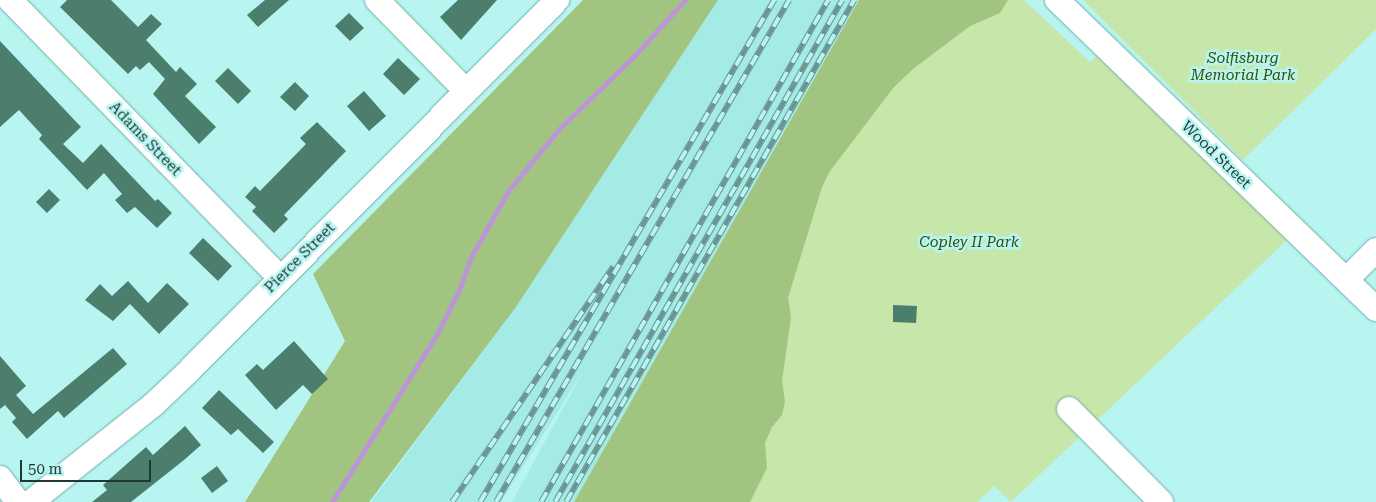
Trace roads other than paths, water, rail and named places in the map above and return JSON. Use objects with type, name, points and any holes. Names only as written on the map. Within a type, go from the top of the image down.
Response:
[{"type":"street","name":"Adams Street","points":[[10,0],[280,278]]},
{"type":"street","points":[[377,0],[466,91]]},
{"type":"street","name":"Pierce Street","points":[[31,502],[153,405],[556,0]]},
{"type":"street","name":"Wood Street","points":[[1057,0],[1376,309]]},
{"type":"street","points":[[1347,279],[1376,250]]},
{"type":"street","points":[[1069,409],[1161,502]]},
{"type":"street","points":[[0,478],[18,502]]},
{"type":"waterway","points":[[332,502],[437,334],[459,290],[470,259],[508,191],[560,128],[636,54],[685,0]]},
{"type":"railway","points":[[480,502],[774,0]]},
{"type":"railway","points":[[496,502],[789,0]]},
{"type":"railway","points":[[541,502],[828,0]]},
{"type":"railway","points":[[555,502],[842,0]]},
{"type":"railway","points":[[566,502],[854,0]]},
{"type":"railway","points":[[452,502],[613,267]]},
{"type":"park label","name":"Solfisburg Memorial Park","points":[[1243,66]]},
{"type":"park label","name":"Copley II Park","points":[[969,243]]}]
